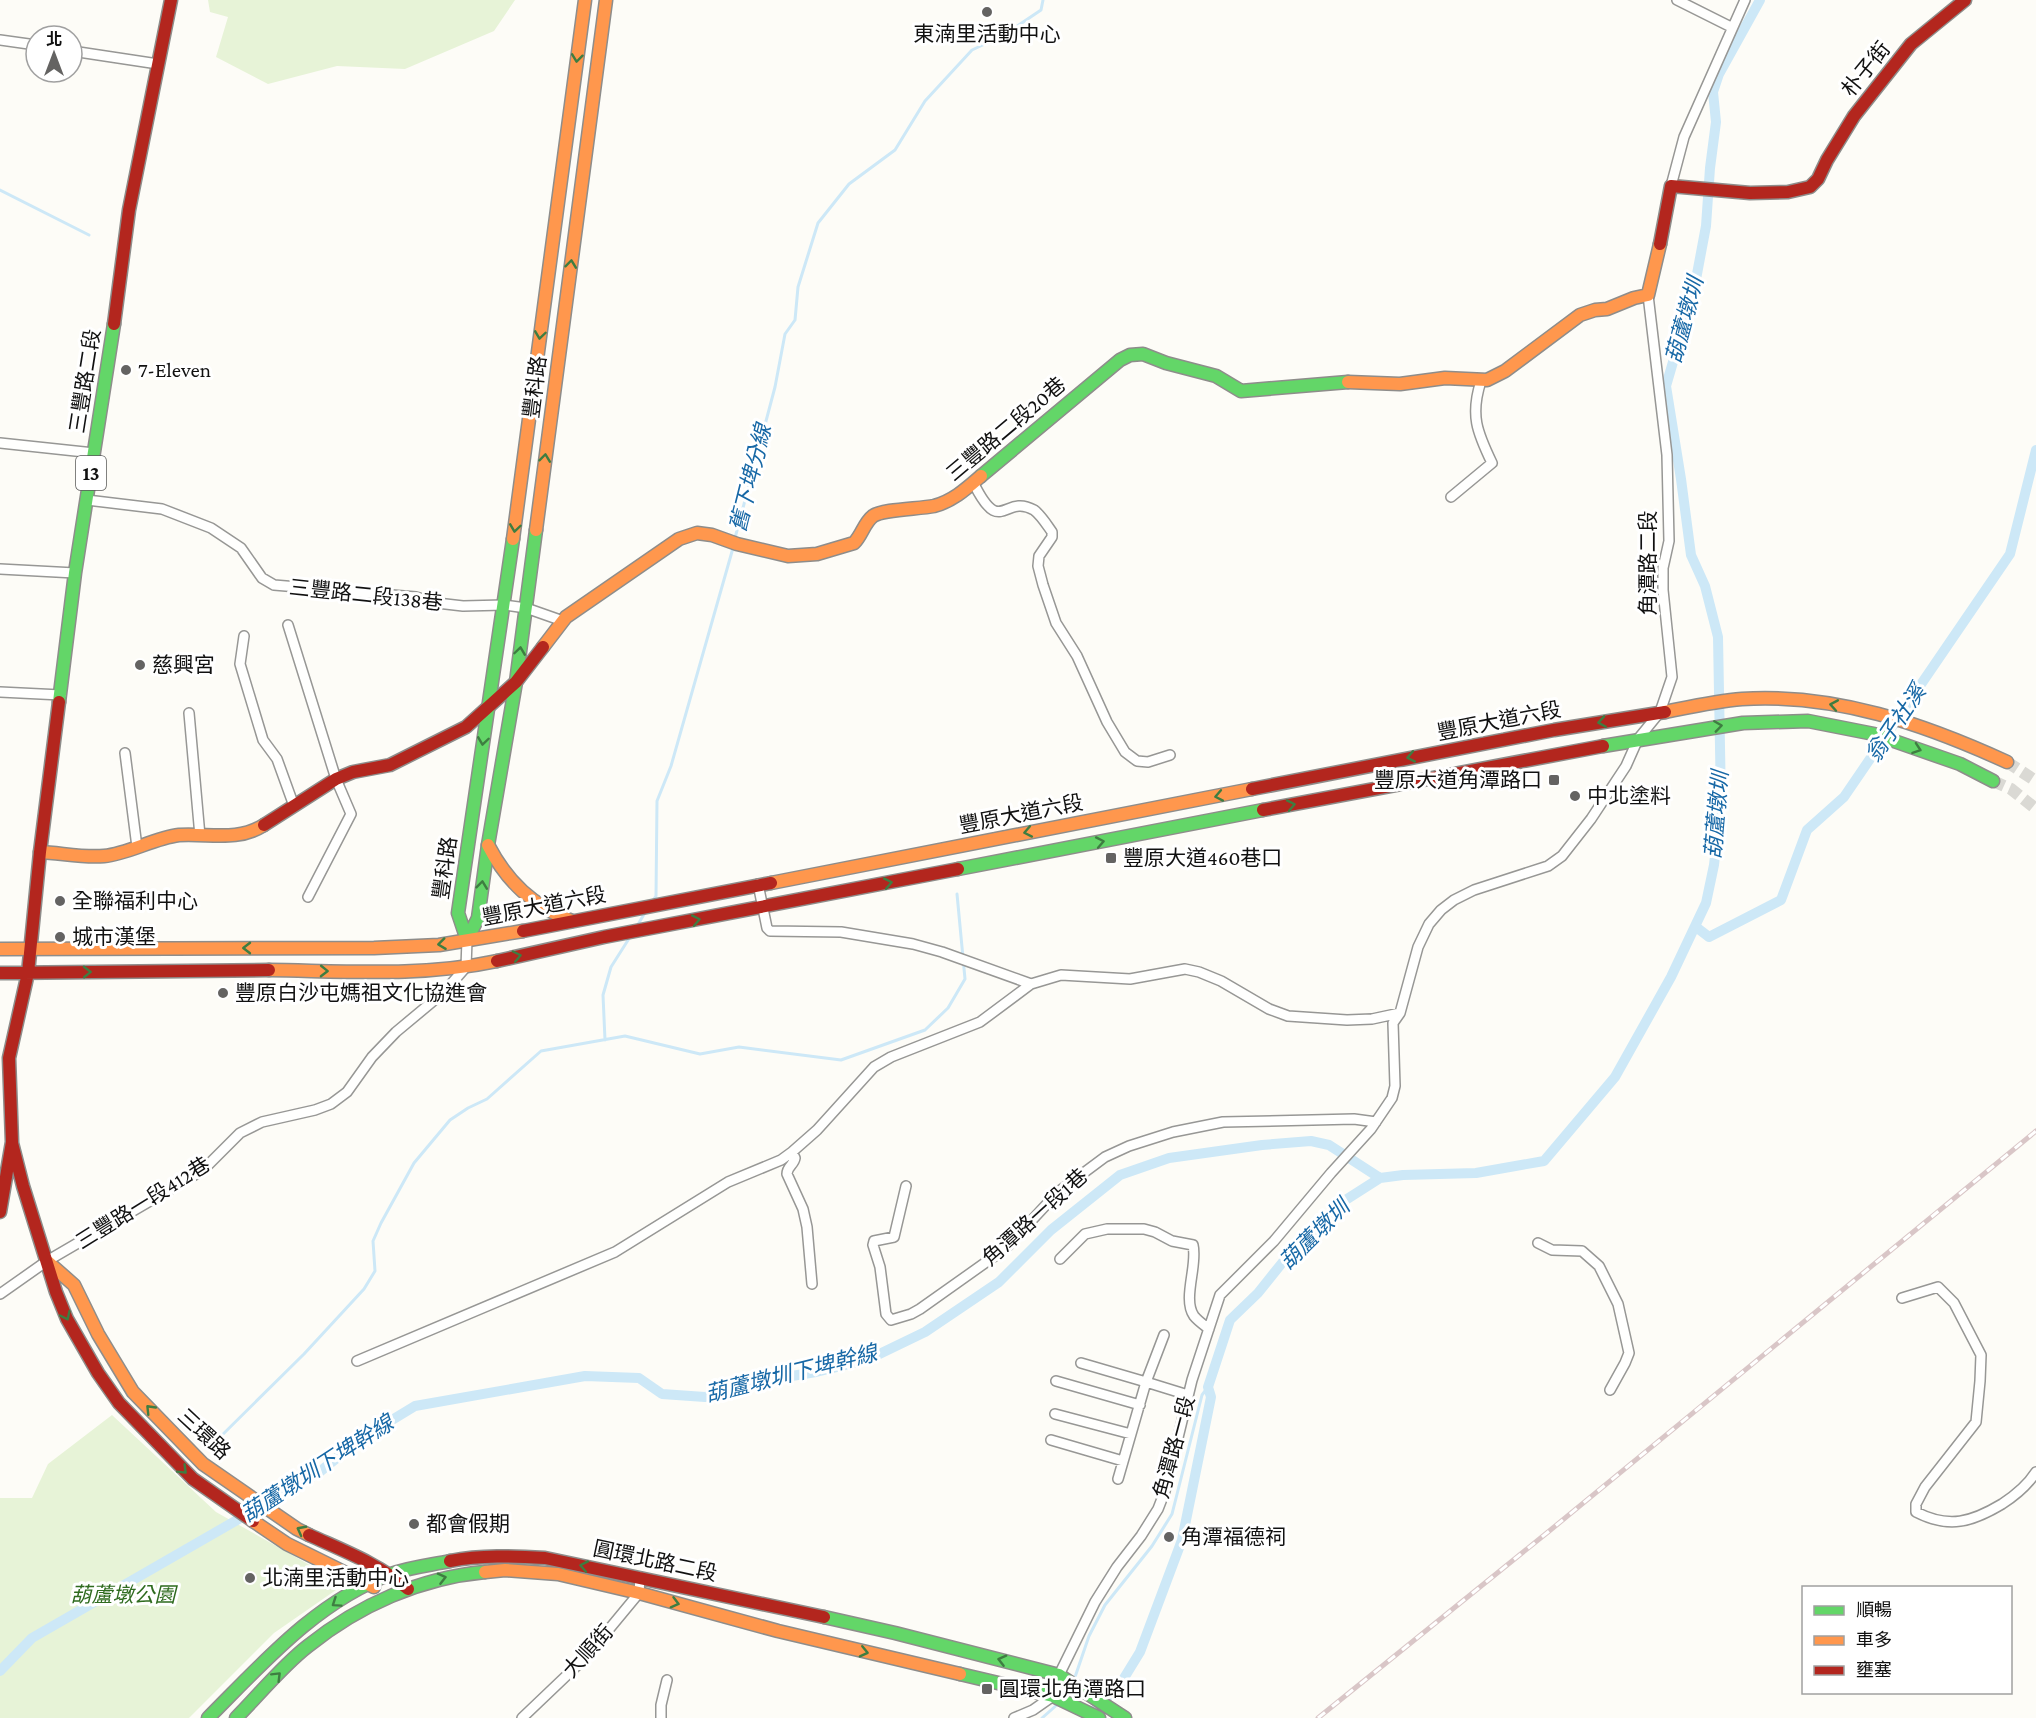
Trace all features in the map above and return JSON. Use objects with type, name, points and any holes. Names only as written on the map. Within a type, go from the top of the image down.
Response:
[{"type":"street","name":"三豐路二段","points":[[31,948],[40,852],[75,573],[129,210],[171,0]]},
{"type":"street","name":"豐科路","points":[[467,940],[458,912],[504,605],[585,0]]},
{"type":"street","name":"豐科路","points":[[467,940],[478,918],[516,682],[606,0]]},
{"type":"street","points":[[1677,0],[1731,27]]},
{"type":"street","name":"角潭路二段","points":[[1330,1173],[1374,1126],[1392,1098],[1395,1086],[1394,1023],[1400,1013],[1418,947],[1429,924],[1447,904],[1464,895],[1548,866],[1562,856],[1591,819],[1626,766],[1638,739],[1660,712],[1668,694],[1672,665],[1663,590],[1663,568],[1669,541],[1667,455],[1648,295],[1671,186],[1684,138],[1731,27],[1745,0]]},
{"type":"street","name":"朴子街","points":[[1671,186],[1750,194],[1788,192],[1810,187],[1818,179],[1854,116],[1911,44],[1965,0]]},
{"type":"street","points":[[0,40],[24,43]]},
{"type":"street","points":[[84,53],[158,64]]},
{"type":"street","name":"三豐路二段20巷","points":[[40,852],[105,856],[166,837],[225,837],[256,830],[336,779],[353,772],[390,765],[466,727],[516,682],[563,621],[589,600],[679,538],[697,533],[712,535],[769,553],[803,556],[854,543],[877,513],[922,509],[943,504],[974,484],[1120,360],[1132,354],[1209,372],[1234,384],[1241,391],[1346,382],[1400,384],[1445,378],[1481,381],[1505,371],[1580,315],[1607,309],[1648,295]]},
{"type":"street","points":[[1451,497],[1492,463],[1477,431],[1474,416],[1476,395],[1481,381]]},
{"type":"street","points":[[0,443],[94,453]]},
{"type":"street","points":[[974,484],[984,504],[990,510],[998,512],[1019,507],[1028,508],[1036,512],[1052,532],[1052,537],[1039,556],[1038,566],[1043,585],[1056,623],[1077,656],[1107,722],[1125,752],[1137,761],[1148,762],[1170,755]]},
{"type":"street","name":"三豐路二段138巷","points":[[87,500],[155,507],[211,528],[241,548],[262,578],[274,585],[416,597],[437,603],[463,606],[504,605],[526,608],[563,621]]},
{"type":"street","points":[[0,569],[75,573]]},
{"type":"street","points":[[288,625],[336,779],[351,814],[308,897]]},
{"type":"street","points":[[244,636],[240,664],[263,740],[277,759],[294,806]]},
{"type":"street","points":[[0,692],[61,695]]},
{"type":"street","name":"豐原大道六段","points":[[0,949],[374,948],[439,945],[574,922],[758,884],[1542,732],[1739,700],[1794,699],[1891,716],[2007,762]]},
{"type":"street","points":[[189,713],[200,836]]},
{"type":"street","name":"豐原大道六段","points":[[0,973],[253,970],[384,972],[466,967],[633,932],[1554,754],[1743,723],[1808,721],[1874,734],[1960,764],[1993,781]]},
{"type":"street","points":[[125,753],[137,847]]},
{"type":"street","points":[[488,845],[501,870],[520,892],[545,910],[574,922]]},
{"type":"street","points":[[758,884],[767,928],[770,931],[841,932],[913,944],[942,952],[1030,984]]},
{"type":"street","points":[[466,967],[467,940]]},
{"type":"street","name":"13","points":[[0,1212],[6,1144],[9,1058],[28,973],[31,948]]},
{"type":"street","name":"三豐路一段412巷","points":[[0,1294],[47,1261],[204,1170],[240,1133],[262,1122],[331,1104],[347,1092],[372,1057],[396,1032],[444,992],[466,967]]},
{"type":"street","points":[[357,1361],[615,1252],[728,1182],[762,1170],[792,1152],[817,1130],[874,1067],[891,1057],[980,1022],[1030,984],[1062,975],[1130,979],[1185,969],[1221,981],[1269,1009],[1288,1016],[1347,1020],[1372,1019],[1400,1013]]},
{"type":"street","name":"角潭路一段1巷","points":[[906,1186],[894,1237],[874,1241],[873,1245],[880,1267],[886,1314],[891,1320],[920,1309],[992,1259],[1006,1248],[1058,1192],[1095,1164],[1129,1146],[1173,1132],[1223,1122],[1354,1119],[1374,1126]]},
{"type":"street","name":"三環路","points":[[6,1144],[23,1186],[67,1319],[119,1403],[193,1479],[287,1544],[370,1584],[386,1598]]},
{"type":"street","points":[[792,1152],[795,1161],[788,1168],[787,1174],[803,1209],[812,1284]]},
{"type":"street","name":"角潭路一段","points":[[1053,1696],[1059,1675],[1095,1602],[1117,1567],[1142,1536],[1158,1509],[1165,1491],[1188,1395],[1220,1295],[1274,1241],[1330,1173]]},
{"type":"street","points":[[1060,1260],[1085,1234],[1107,1228],[1144,1228],[1172,1241],[1193,1245],[1195,1254],[1190,1289],[1191,1310],[1194,1317],[1209,1329]]},
{"type":"street","points":[[1538,1243],[1551,1250],[1582,1251],[1599,1266],[1617,1304],[1629,1353],[1610,1390]]},
{"type":"street","name":"三環路","points":[[47,1261],[74,1285],[98,1334],[133,1392],[203,1464],[297,1529],[391,1574],[408,1588]]},
{"type":"street","points":[[1902,1298],[1938,1287],[1954,1303],[1981,1355],[1976,1422],[1925,1487],[1916,1504],[1916,1512],[1931,1519],[1961,1521],[1978,1518],[2016,1495],[2036,1472]]},
{"type":"street","points":[[1118,1479],[1146,1382],[1164,1335]]},
{"type":"street","points":[[1081,1363],[1188,1395]]},
{"type":"street","points":[[1056,1382],[1140,1405]]},
{"type":"street","points":[[119,1403],[133,1392]]},
{"type":"street","points":[[1055,1414],[1131,1434]]},
{"type":"street","points":[[1051,1440],[1123,1461]]},
{"type":"street","name":"圓環北路二段","points":[[208,1718],[284,1642],[348,1594],[391,1574],[446,1560],[504,1556],[544,1558],[640,1577],[896,1633],[1059,1675],[1125,1718]]},
{"type":"street","name":"圓環北路二段","points":[[236,1718],[306,1647],[339,1623],[408,1588],[463,1574],[505,1570],[558,1575],[639,1593],[778,1631],[1053,1696],[1099,1718]]},
{"type":"street","points":[[639,1593],[640,1577]]},
{"type":"street","name":"大順街","points":[[522,1718],[586,1657],[639,1593]]},
{"type":"street","points":[[661,1718],[661,1705],[667,1680]]},
{"type":"street","points":[[1014,1718],[1033,1710],[1053,1696]]},
{"type":"green space","points":[[208,0],[515,0],[494,31],[405,69],[337,66],[268,84],[216,57],[228,17],[210,12]]},
{"type":"green space","name":"葫蘆墩公園","points":[[112,1415],[216,1512],[331,1577],[336,1590],[274,1633],[189,1718],[0,1718],[0,1498],[32,1498],[48,1464]]},
{"type":"waterway","name":"舊下埤分線","points":[[735,538],[775,387],[785,334],[795,320],[798,287],[818,223],[849,184],[895,150],[925,101],[972,50],[1004,35],[1041,10],[1043,0]]},
{"type":"waterway","name":"葫蘆墩圳","points":[[1087,1718],[1121,1683],[1140,1652],[1182,1540],[1211,1397],[1208,1387],[1230,1320],[1258,1293],[1282,1263],[1344,1201],[1380,1178],[1476,1173],[1544,1161],[1615,1077],[1671,977],[1706,903],[1714,865],[1721,802],[1718,637],[1705,586],[1691,555],[1666,386],[1694,290],[1706,226],[1716,122],[1713,92],[1719,74],[1760,0]]},
{"type":"waterway","points":[[0,190],[89,235]]},
{"type":"waterway","name":"翁子社溪","points":[[1696,927],[1709,937],[1781,900],[1807,830],[1844,797],[2010,554],[2036,450]]},
{"type":"waterway","name":"舊下埤分線","points":[[651,903],[656,896],[657,801],[671,766],[733,548]]},
{"type":"waterway","points":[[210,1447],[304,1354],[364,1289],[375,1271],[373,1241],[414,1163],[450,1120],[487,1099],[541,1051],[625,1036],[700,1054],[739,1047],[841,1060],[925,1030],[948,1008],[965,979],[957,894]]},
{"type":"waterway","name":"舊下埤分線","points":[[637,926],[646,911]]},
{"type":"waterway","name":"舊下埤分線","points":[[605,1040],[603,995],[611,967],[630,937]]},
{"type":"waterway","name":"葫蘆墩圳下埤幹線","points":[[0,1671],[32,1638],[317,1474],[359,1440],[415,1406],[585,1376],[639,1378],[662,1394],[705,1397],[755,1382],[816,1372],[867,1360],[925,1332],[999,1282],[1051,1230],[1120,1175],[1169,1158],[1262,1145],[1311,1141],[1329,1145],[1380,1178]]},
{"type":"waterway","points":[[1074,1680],[1089,1636],[1105,1605],[1152,1546],[1172,1514],[1202,1395],[1208,1387]]},
{"type":"waterway","points":[[1064,1699],[1071,1687]]},
{"type":"waterway","points":[[1042,1718],[1059,1703]]},
{"type":"tunnel","points":[[2007,762],[2036,781]]},
{"type":"tunnel","points":[[1993,781],[2011,789],[2036,809]]},
{"type":"railway","points":[[1318,1718],[2036,1131]]},
{"type":"traffic: fast","points":[[59,702],[75,573],[114,324]]},
{"type":"traffic: fast","points":[[981,476],[1120,360],[1130,355],[1143,354],[1166,363],[1216,376],[1241,391],[1348,382]]},
{"type":"traffic: fast","points":[[467,940],[478,918],[516,682],[536,530]]},
{"type":"traffic: fast","points":[[467,940],[458,913],[513,539]]},
{"type":"traffic: fast","points":[[1603,746],[1743,723],[1808,721],[1874,734],[1960,764],[1993,781]]},
{"type":"traffic: fast","points":[[958,869],[1263,810]]},
{"type":"traffic: fast","points":[[208,1718],[292,1636],[339,1600],[391,1574],[450,1561]]},
{"type":"traffic: fast","points":[[236,1718],[298,1654],[348,1618],[369,1606],[414,1587],[437,1580],[485,1572]]},
{"type":"traffic: fast","points":[[824,1617],[1059,1675],[1125,1718]]},
{"type":"traffic: fast","points":[[960,1674],[1053,1696],[1099,1718]]},
{"type":"traffic: slow","points":[[513,539],[585,0]]},
{"type":"traffic: slow","points":[[536,530],[606,0]]},
{"type":"traffic: slow","points":[[1348,382],[1400,384],[1445,378],[1487,380],[1505,371],[1580,315],[1607,309],[1648,295],[1660,244]]},
{"type":"traffic: slow","points":[[543,647],[566,617],[679,539],[697,533],[788,556],[817,554],[854,543],[873,516],[885,512],[941,504],[959,494],[981,476]]},
{"type":"traffic: slow","points":[[1665,712],[1742,699],[1777,698],[1811,701],[1845,706],[1911,724],[1944,735],[2007,762]]},
{"type":"traffic: slow","points":[[771,883],[1252,789]]},
{"type":"traffic: slow","points":[[40,852],[80,856],[113,855],[179,835],[233,835],[264,825]]},
{"type":"traffic: slow","points":[[488,845],[495,858],[522,891],[545,908],[572,921]]},
{"type":"traffic: slow","points":[[0,949],[374,948],[439,945],[523,931]]},
{"type":"traffic: slow","points":[[269,970],[412,971],[497,961]]},
{"type":"traffic: slow","points":[[48,1262],[74,1285],[98,1334],[133,1392],[203,1464],[309,1535]]},
{"type":"traffic: slow","points":[[253,1521],[287,1544],[374,1587]]},
{"type":"traffic: slow","points":[[485,1572],[505,1570],[558,1574],[639,1593],[778,1631],[960,1674]]},
{"type":"traffic: jam","points":[[114,324],[129,210],[171,0]]},
{"type":"traffic: jam","points":[[1660,244],[1671,186],[1750,193],[1788,192],[1810,187],[1818,179],[1854,116],[1911,44],[1965,0]]},
{"type":"traffic: jam","points":[[264,825],[336,779],[353,772],[390,765],[466,727],[516,682],[543,647]]},
{"type":"traffic: jam","points":[[0,1212],[12,1142],[9,1058],[28,973],[40,852],[59,702]]},
{"type":"traffic: jam","points":[[1252,789],[1554,730],[1665,712]]},
{"type":"traffic: jam","points":[[1263,810],[1603,746]]},
{"type":"traffic: jam","points":[[497,961],[604,937],[958,869]]},
{"type":"traffic: jam","points":[[523,931],[771,883]]},
{"type":"traffic: jam","points":[[0,973],[269,970]]},
{"type":"traffic: jam","points":[[12,1143],[56,1292],[67,1319],[98,1373],[119,1403],[193,1479],[253,1521]]},
{"type":"traffic: jam","points":[[309,1535],[373,1565],[408,1589]]},
{"type":"traffic: jam","points":[[450,1561],[497,1556],[545,1558],[824,1617]]},
{"type":"place","name":"東湳里活動中心","points":[[987,12]]},
{"type":"place","name":"7-Eleven","points":[[126,370]]},
{"type":"place","name":"慈興宮","points":[[140,665]]},
{"type":"place","name":"豐原大道角潭路口","points":[[1554,780]]},
{"type":"place","name":"中北塗料","points":[[1575,796]]},
{"type":"place","name":"豐原大道460巷口","points":[[1111,858]]},
{"type":"place","name":"全聯福利中心","points":[[60,901]]},
{"type":"place","name":"城市漢堡","points":[[60,937]]},
{"type":"place","name":"豐原白沙屯媽祖文化協進會","points":[[223,993]]},
{"type":"place","name":"都會假期","points":[[414,1524]]},
{"type":"place","name":"角潭福德祠","points":[[1169,1537]]},
{"type":"place","name":"北湳里活動中心","points":[[250,1578]]},
{"type":"place","name":"圓環北角潭路口","points":[[987,1689]]}]
